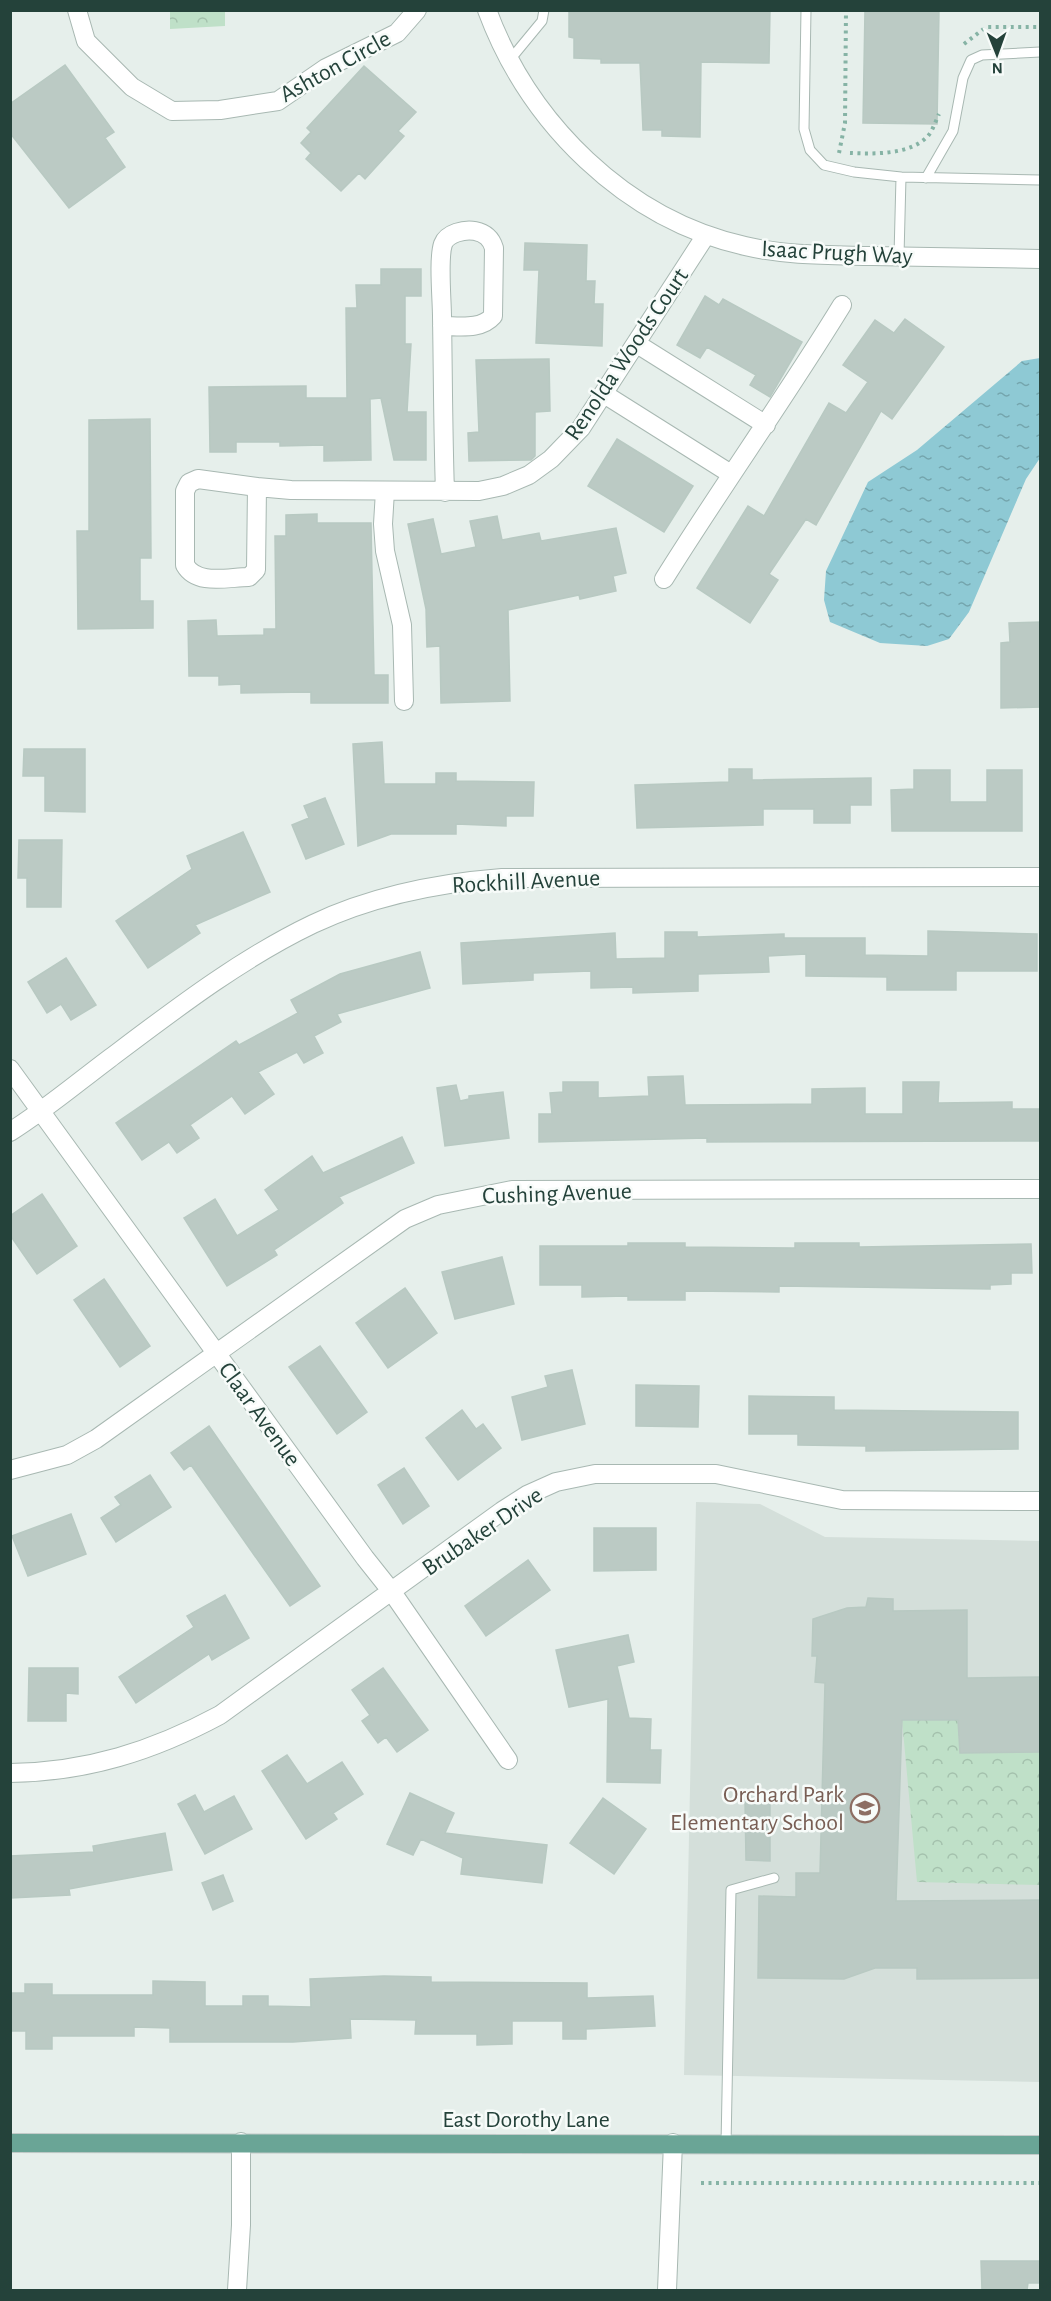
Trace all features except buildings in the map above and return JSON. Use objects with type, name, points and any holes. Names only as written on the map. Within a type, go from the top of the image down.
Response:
[{"type":"main road","name":"East Dorothy Lane","points":[[10,2143],[1041,2145]]},
{"type":"street","name":"Ashton Circle","points":[[77,10],[86,41],[132,87],[172,111],[220,110],[278,101],[326,68],[397,33],[417,10]]},
{"type":"street","name":"Isaac Prugh Way","points":[[488,10],[509,61],[546,118],[579,154],[612,182],[656,211],[706,235],[745,246],[792,254],[1041,258]]},
{"type":"street","points":[[442,326],[479,325],[487,323],[493,316],[494,248],[492,241],[484,232],[469,230],[450,235],[444,244],[442,326],[446,492]]},
{"type":"street","name":"Renolda Woods Court","points":[[257,487],[256,570],[249,577],[198,578],[190,574],[185,565],[185,491],[189,483],[198,479],[257,487],[446,492],[479,491],[503,486],[529,476],[551,459],[581,428],[706,235]]},
{"type":"street","points":[[664,579],[842,305]]},
{"type":"street","points":[[637,344],[766,425]]},
{"type":"street","points":[[604,394],[731,474]]},
{"type":"street","points":[[385,491],[383,524],[385,551],[402,626],[404,701]]},
{"type":"street","name":"Rockhill Avenue","points":[[10,1132],[162,1020],[263,951],[314,923],[416,890],[502,878],[1041,878]]},
{"type":"street","name":"Claar Avenue","points":[[10,1069],[392,1592],[508,1760]]},
{"type":"street","name":"Cushing Avenue","points":[[10,1470],[67,1455],[96,1439],[217,1354],[322,1276],[405,1220],[438,1205],[470,1196],[512,1190],[1041,1190]]},
{"type":"street","name":"Brubaker Drive","points":[[10,1773],[83,1767],[136,1754],[182,1735],[220,1715],[527,1495],[556,1482],[595,1474],[716,1474],[842,1500],[1041,1501]]},
{"type":"street","points":[[237,2290],[242,2225],[241,2142]]},
{"type":"street","points":[[667,2290],[673,2143]]},
{"type":"lane","points":[[509,61],[542,21],[544,10]]},
{"type":"lane","points":[[806,10],[804,129],[810,150],[824,165],[854,172],[901,177],[1041,180]]},
{"type":"lane","points":[[926,178],[953,130],[963,78],[971,60],[982,55],[1041,52]]},
{"type":"lane","points":[[899,256],[901,177]]},
{"type":"lane","points":[[726,2145],[731,1890],[774,1878]]},
{"type":"path","points":[[846,10],[845,123],[839,153],[878,154],[908,147],[928,136],[943,106]]},
{"type":"path","points":[[962,45],[986,27],[1041,27]]},
{"type":"path","points":[[701,2183],[1041,2183]]},
{"type":"shaded area","name":"Orchard Park Elementary School","points":[[696,1502],[760,1504],[825,1537],[1040,1541],[1040,2082],[684,2075]]},
{"type":"green space","points":[[170,11],[225,11],[225,26],[170,29]]},
{"type":"green space","points":[[902,1720],[958,1720],[1040,1752],[1040,1885],[917,1882]]},
{"type":"water","points":[[1040,358],[1040,458],[1026,479],[969,612],[949,639],[927,646],[880,643],[830,622],[824,600],[826,571],[868,482],[917,450],[1022,361]]},
{"type":"place","name":"Orchard Park Elementary School","points":[[865,1808]]}]
